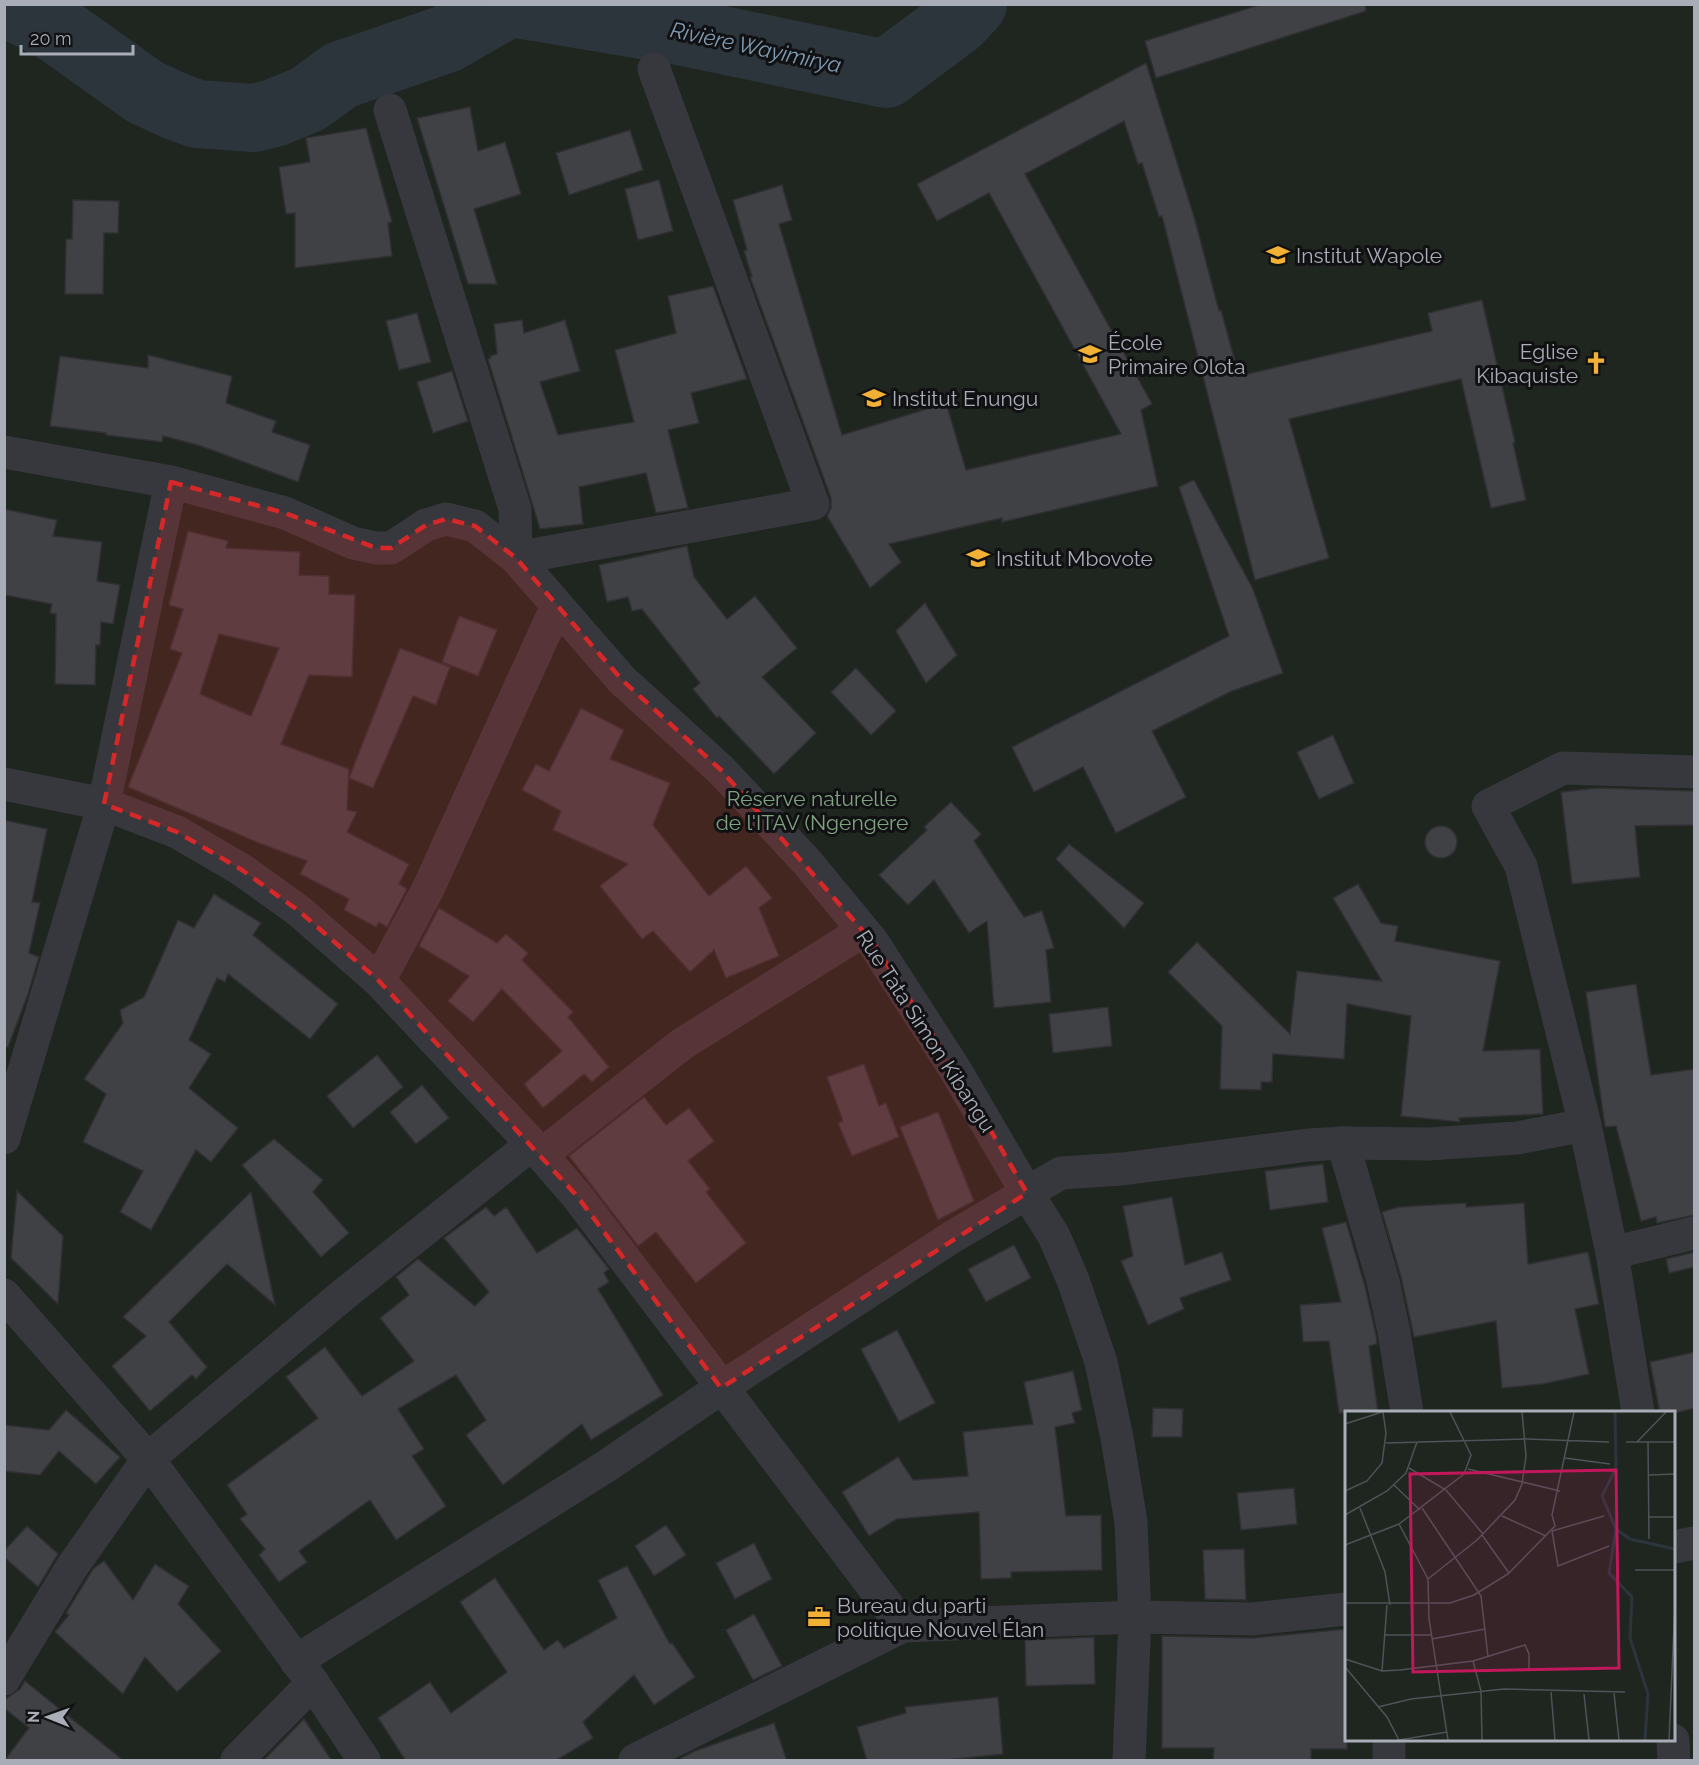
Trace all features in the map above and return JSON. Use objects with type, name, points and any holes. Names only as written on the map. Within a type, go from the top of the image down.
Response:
[{"type":"street","points":[[390,110],[515,509],[516,558],[813,504],[654,69]]},
{"type":"street","name":"Rue Tata Simon Kibangu","points":[[4,452],[171,482],[285,513],[353,543],[376,548],[391,548],[426,525],[446,519],[475,526],[516,558],[622,680],[729,778],[806,861],[872,941],[956,1071],[1054,1236],[1073,1280],[1101,1362],[1131,1522],[1135,1617],[1129,1761]]},
{"type":"street","points":[[4,1138],[105,804],[171,482]]},
{"type":"street","points":[[379,981],[428,889],[556,606]]},
{"type":"street","points":[[1638,1411],[1612,1253],[1586,1125],[1521,866],[1488,806],[1563,768],[1695,772]]},
{"type":"street","points":[[4,784],[105,804],[177,832],[242,870],[299,911],[379,981],[577,1196],[903,1626]]},
{"type":"street","points":[[4,1679],[72,1567],[148,1459],[343,1295],[536,1149],[682,1044],[863,931]]},
{"type":"street","points":[[237,1761],[304,1672],[721,1388],[952,1237],[1061,1173],[1343,1143],[1429,1144],[1517,1138],[1586,1125]]},
{"type":"street","points":[[1343,1143],[1383,1281],[1407,1411]]},
{"type":"street","points":[[1612,1253],[1695,1233]]},
{"type":"street","points":[[4,1295],[148,1459],[304,1672],[364,1761]]},
{"type":"street","points":[[1675,1547],[1695,1544]]},
{"type":"street","points":[[635,1761],[903,1626],[1135,1617],[1251,1619],[1345,1609]]},
{"type":"street","points":[[1389,1741],[1389,1761]]},
{"type":"street","points":[[1672,1741],[1674,1761]]},
{"type":"highlighted area","points":[[171,482],[285,513],[376,548],[391,548],[426,525],[446,519],[475,526],[516,558],[622,680],[721,770],[872,941],[956,1071],[1027,1193],[721,1388],[577,1196],[379,981],[299,911],[242,870],[177,832],[104,804]]},
{"type":"green space","name":"Réserve naturelle de l'ITAV (Ngengere","points":[[5,5],[1694,5],[1694,1760],[5,1760]]},
{"type":"building","points":[[1262,4],[1365,4],[1366,11],[1156,78],[1145,41]]},
{"type":"building","points":[[1146,63],[1195,220],[1239,376],[1432,331],[1428,313],[1482,300],[1526,500],[1491,508],[1461,379],[1289,419],[1329,558],[1255,580],[1162,216],[1159,217],[1142,163],[1138,164],[1124,121],[1025,174],[1152,404],[1141,410],[1158,486],[1002,522],[1002,518],[889,544],[901,562],[870,588],[827,516],[831,508],[831,498],[750,277],[752,277],[744,251],[747,250],[733,200],[782,185],[792,220],[779,224],[842,435],[946,403],[966,470],[1121,434],[989,193],[937,221],[917,184]]},
{"type":"building","points":[[470,107],[478,151],[505,142],[521,194],[474,209],[497,284],[468,284],[417,118]]},
{"type":"building","points":[[366,128],[392,222],[388,223],[392,256],[295,268],[295,213],[286,214],[279,167],[310,162],[306,138]]},
{"type":"building","points":[[630,130],[643,170],[569,195],[556,153]]},
{"type":"building","points":[[659,180],[673,231],[638,240],[625,189]]},
{"type":"building","points":[[73,200],[119,201],[118,233],[104,233],[103,294],[65,294],[66,239],[72,239]]},
{"type":"building","points":[[713,286],[747,379],[691,393],[699,423],[668,430],[688,508],[656,513],[646,473],[579,487],[583,524],[540,529],[488,359],[497,354],[494,324],[522,320],[524,333],[565,320],[580,371],[540,382],[558,435],[634,422],[615,350],[676,333],[668,296]]},
{"type":"building","points":[[417,313],[431,362],[399,370],[386,321]]},
{"type":"building","points":[[148,355],[232,376],[226,403],[276,421],[272,432],[310,445],[298,482],[201,446],[163,436],[162,442],[50,426],[60,356],[148,368]]},
{"type":"building","points":[[452,371],[468,421],[433,433],[417,382]]},
{"type":"building","points":[[1194,480],[1253,589],[1283,673],[1232,691],[1152,731],[1186,797],[1116,833],[1083,767],[1034,792],[1012,747],[1229,636],[1179,487]]},
{"type":"building","points":[[4,509],[57,520],[53,536],[102,542],[97,581],[120,585],[113,624],[101,622],[100,645],[96,645],[95,685],[55,684],[56,614],[50,613],[52,604],[4,595]]},
{"type":"building","points":[[188,531],[228,541],[226,548],[300,552],[299,575],[329,576],[329,594],[355,595],[352,677],[309,675],[281,744],[349,769],[347,810],[357,812],[347,832],[409,864],[399,884],[407,889],[387,927],[379,922],[376,927],[344,910],[349,899],[300,874],[307,861],[128,787],[182,653],[170,649],[183,609],[169,605]],"holes":[[[219,634],[279,648],[251,716],[200,694]]]},
{"type":"building","points":[[687,546],[694,577],[727,619],[755,596],[797,648],[762,677],[816,733],[774,774],[719,716],[717,718],[693,689],[700,683],[642,609],[632,611],[628,597],[607,602],[599,565]]},
{"type":"building","points":[[925,603],[957,655],[926,683],[896,631]]},
{"type":"building","points":[[459,616],[497,630],[478,676],[442,662]]},
{"type":"building","points":[[400,648],[450,667],[436,705],[413,696],[373,788],[349,778]]},
{"type":"building","points":[[856,668],[896,711],[871,735],[831,692]]},
{"type":"building","points":[[581,708],[624,730],[610,759],[670,783],[653,825],[709,896],[746,866],[772,898],[759,908],[779,956],[726,978],[714,950],[690,972],[653,931],[642,939],[600,886],[628,864],[553,830],[561,811],[522,790],[536,764],[549,771]]},
{"type":"building","points":[[1333,735],[1354,783],[1319,799],[1297,752]]},
{"type":"building","points":[[1598,788],[1695,791],[1695,825],[1635,826],[1640,877],[1572,884],[1561,792]]},
{"type":"building","points":[[951,802],[981,834],[974,841],[1024,917],[1042,911],[1054,948],[1046,950],[1051,1002],[994,1008],[987,921],[969,933],[934,880],[908,905],[879,875],[927,830],[924,827]]},
{"type":"building","points":[[4,820],[47,829],[32,902],[40,903],[29,953],[39,957],[8,1047],[4,1047]]},
{"type":"building","points":[[1441,826],[1453,830],[1457,842],[1453,854],[1441,858],[1429,854],[1425,842],[1429,830]]},
{"type":"building","points":[[1069,844],[1144,903],[1124,928],[1056,859]]},
{"type":"building","points":[[1358,884],[1381,923],[1398,926],[1395,941],[1500,961],[1483,1051],[1540,1049],[1543,1114],[1459,1118],[1460,1122],[1401,1116],[1411,1016],[1347,1004],[1344,1059],[1273,1054],[1272,1082],[1261,1082],[1261,1090],[1220,1089],[1222,1026],[1168,972],[1197,942],[1290,1034],[1297,971],[1382,981],[1333,898]]},
{"type":"building","points":[[214,894],[261,923],[253,935],[338,1004],[310,1039],[228,974],[225,982],[217,978],[189,1040],[211,1054],[189,1088],[238,1128],[211,1162],[196,1150],[151,1230],[120,1212],[143,1171],[83,1142],[106,1094],[84,1079],[123,1023],[120,1010],[144,997],[178,920],[194,928]]},
{"type":"building","points":[[439,908],[497,943],[506,934],[528,953],[522,960],[573,1012],[568,1017],[609,1067],[592,1082],[584,1074],[543,1108],[524,1084],[562,1051],[502,989],[473,1022],[448,1001],[469,976],[419,946]]},
{"type":"building","points":[[1636,984],[1651,1075],[1695,1069],[1695,1215],[1657,1223],[1656,1217],[1641,1221],[1616,1126],[1605,1127],[1586,992]]},
{"type":"building","points":[[1108,1007],[1112,1046],[1053,1053],[1049,1014]]},
{"type":"building","points":[[377,1055],[403,1087],[353,1128],[327,1096]]},
{"type":"building","points":[[864,1064],[879,1106],[886,1103],[899,1137],[852,1156],[838,1123],[843,1121],[827,1077]]},
{"type":"building","points":[[422,1085],[449,1118],[416,1144],[390,1112]]},
{"type":"building","points":[[644,1097],[666,1125],[689,1108],[714,1141],[688,1161],[710,1189],[706,1192],[746,1243],[696,1283],[656,1232],[638,1246],[569,1156]]},
{"type":"building","points":[[938,1112],[974,1201],[938,1220],[900,1127]]},
{"type":"building","points":[[274,1139],[323,1180],[313,1192],[349,1233],[321,1257],[242,1165]]},
{"type":"building","points":[[1323,1164],[1328,1202],[1270,1210],[1265,1171]]},
{"type":"building","points":[[17,1191],[63,1236],[58,1304],[11,1258]]},
{"type":"building","points":[[251,1192],[275,1305],[227,1264],[169,1322],[207,1367],[196,1379],[192,1375],[150,1411],[112,1366],[146,1336],[123,1317]]},
{"type":"building","points":[[1172,1197],[1185,1265],[1222,1252],[1231,1280],[1180,1298],[1184,1309],[1148,1325],[1121,1261],[1133,1256],[1123,1206]]},
{"type":"building","points":[[1466,1203],[1466,1207],[1524,1203],[1528,1264],[1588,1252],[1599,1304],[1575,1309],[1589,1374],[1543,1384],[1502,1388],[1496,1321],[1414,1337],[1401,1277],[1382,1212],[1399,1207]]},
{"type":"building","points":[[486,1207],[494,1216],[506,1207],[537,1253],[577,1228],[609,1269],[604,1273],[609,1282],[598,1289],[663,1395],[591,1440],[582,1424],[503,1485],[466,1435],[486,1420],[456,1375],[398,1409],[424,1449],[412,1456],[446,1506],[396,1540],[370,1500],[299,1551],[307,1562],[279,1582],[259,1555],[265,1549],[240,1519],[247,1514],[227,1485],[318,1418],[286,1377],[325,1347],[362,1396],[414,1361],[380,1318],[409,1295],[396,1277],[418,1259],[475,1306],[489,1292],[444,1238]]},
{"type":"building","points":[[1346,1222],[1365,1286],[1376,1335],[1377,1344],[1369,1346],[1378,1411],[1339,1413],[1329,1341],[1303,1342],[1300,1305],[1341,1302],[1322,1228]]},
{"type":"building","points":[[1014,1245],[1031,1278],[986,1302],[968,1269]]},
{"type":"building","points":[[1695,1252],[1695,1267],[1669,1273],[1666,1259]]},
{"type":"building","points":[[897,1330],[935,1403],[899,1422],[861,1349]]},
{"type":"building","points":[[1695,1352],[1695,1408],[1675,1413],[1675,1411],[1660,1411],[1650,1362]]},
{"type":"building","points":[[1073,1371],[1082,1410],[1072,1413],[1075,1423],[1055,1427],[1066,1516],[1101,1515],[1102,1570],[1011,1572],[1011,1578],[981,1579],[979,1512],[897,1519],[869,1536],[842,1492],[898,1457],[913,1480],[968,1476],[963,1432],[1033,1424],[1024,1382]]},
{"type":"building","points":[[1153,1408],[1183,1409],[1182,1437],[1152,1437]]},
{"type":"building","points":[[66,1410],[120,1457],[96,1484],[59,1451],[40,1475],[4,1471],[4,1425],[49,1430]]},
{"type":"building","points":[[1294,1488],[1297,1524],[1241,1530],[1237,1493]]},
{"type":"building","points":[[666,1525],[686,1555],[654,1576],[635,1546]]},
{"type":"building","points":[[27,1526],[58,1554],[38,1587],[4,1557],[4,1551]]},
{"type":"building","points":[[754,1543],[772,1579],[735,1599],[716,1563]]},
{"type":"building","points":[[1244,1549],[1246,1600],[1205,1599],[1203,1550]]},
{"type":"building","points":[[104,1561],[133,1600],[155,1564],[189,1586],[178,1604],[221,1651],[177,1692],[145,1657],[123,1694],[55,1632],[69,1615],[66,1613],[93,1569]]},
{"type":"building","points":[[627,1566],[670,1644],[672,1643],[695,1677],[654,1705],[634,1675],[583,1722],[593,1738],[555,1761],[406,1761],[378,1718],[430,1682],[451,1713],[507,1672],[460,1602],[495,1578],[544,1650],[558,1640],[564,1648],[617,1618],[598,1580]]},
{"type":"building","points":[[754,1614],[782,1666],[753,1680],[726,1630]]},
{"type":"building","points":[[1345,1629],[1345,1741],[1347,1741],[1347,1749],[1311,1749],[1311,1761],[1213,1761],[1214,1748],[1162,1748],[1162,1636],[1252,1638]]},
{"type":"building","points":[[1094,1637],[1095,1684],[1026,1686],[1025,1640]]},
{"type":"building","points":[[25,1681],[124,1761],[4,1761],[29,1728],[4,1708],[4,1700],[20,1689]]},
{"type":"building","points":[[998,1697],[1003,1754],[937,1761],[867,1761],[857,1727],[906,1713],[905,1707]]},
{"type":"building","points":[[304,1719],[332,1761],[263,1761]]},
{"type":"building","points":[[774,1723],[787,1761],[681,1761],[681,1758],[695,1751]]},
{"type":"waterway","name":"Rivière Wayimirya","points":[[9,4],[58,30],[145,92],[175,106],[197,114],[254,118],[274,113],[308,99],[341,75],[446,39],[507,4]]},
{"type":"waterway","name":"Rivière Wayimirya","points":[[517,4],[684,32],[886,74],[957,21],[973,4]]},
{"type":"place","name":"Institut Wapole","points":[[1278,255]]},
{"type":"place","name":"École Primaire Olota","points":[[1090,354]]},
{"type":"place","name":"Eglise Kibaquiste","points":[[1596,363]]},
{"type":"place","name":"Institut Enungu","points":[[874,398]]},
{"type":"place","name":"Institut Mbovote","points":[[978,558]]},
{"type":"place","name":"Bureau du parti politique Nouvel Élan","points":[[819,1617]]}]
